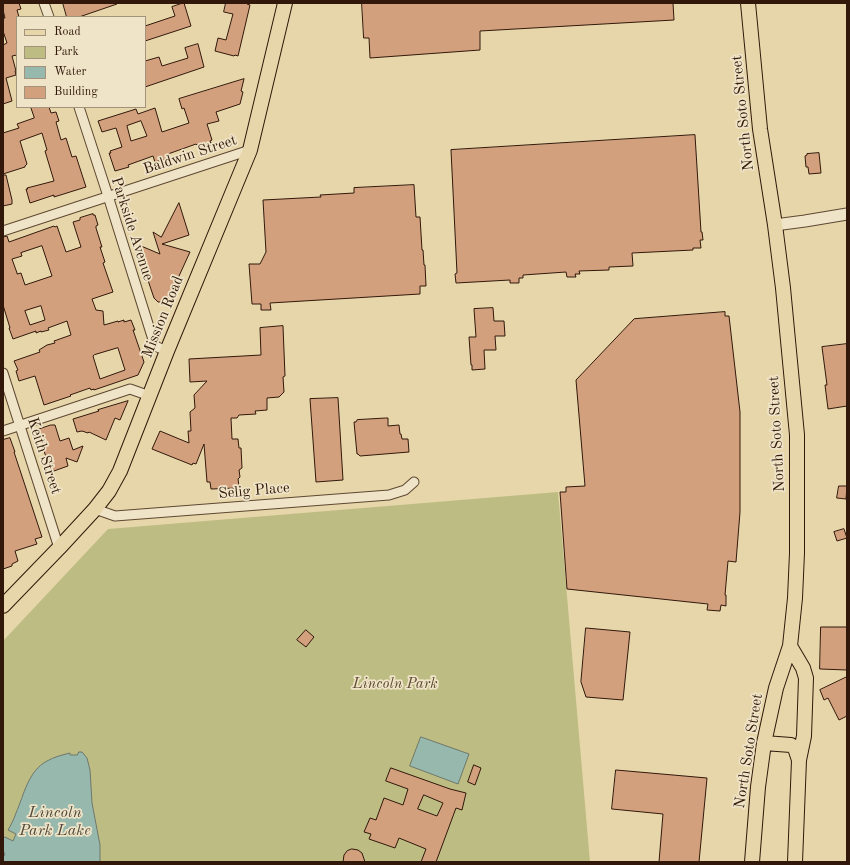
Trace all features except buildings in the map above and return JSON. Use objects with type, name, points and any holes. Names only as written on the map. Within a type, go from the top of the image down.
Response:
[{"type":"main road","name":"Mission Road","points":[[3,606],[94,509],[109,491],[120,471],[167,351],[250,150],[285,3]]},
{"type":"main road","name":"North Soto Street","points":[[748,3],[760,129],[784,296],[797,435],[797,553],[795,598],[790,646],[776,688],[764,743],[758,787],[752,862]]},
{"type":"main road","points":[[790,646],[803,668],[806,678],[804,736],[799,760],[796,862]]},
{"type":"main road","points":[[764,743],[791,745],[795,748],[799,760]]},
{"type":"street","points":[[44,3],[49,16]]},
{"type":"street","name":"Parkside Avenue","points":[[79,108],[155,346],[167,351]]},
{"type":"street","name":"Baldwin Street","points":[[3,231],[250,150]]},
{"type":"street","points":[[774,225],[847,214]]},
{"type":"street","name":"Keith Street","points":[[3,373],[59,548]]},
{"type":"street","points":[[3,431],[130,389],[150,396]]},
{"type":"street","name":"Selig Place","points":[[94,509],[115,516],[389,495],[405,490],[414,482]]},
{"type":"green space","name":"Lincoln Park","points":[[558,492],[590,862],[3,862],[3,641],[108,529]]},
{"type":"water","points":[[421,737],[469,754],[458,784],[410,766]]},
{"type":"water","name":"Lincoln Park Lake","points":[[79,752],[82,752],[87,758],[90,770],[92,803],[100,845],[100,862],[3,862],[3,856],[5,855],[3,850],[3,838],[5,837],[13,841],[16,834],[8,830],[27,784],[35,771],[52,758],[70,753],[70,755],[77,755]]}]
